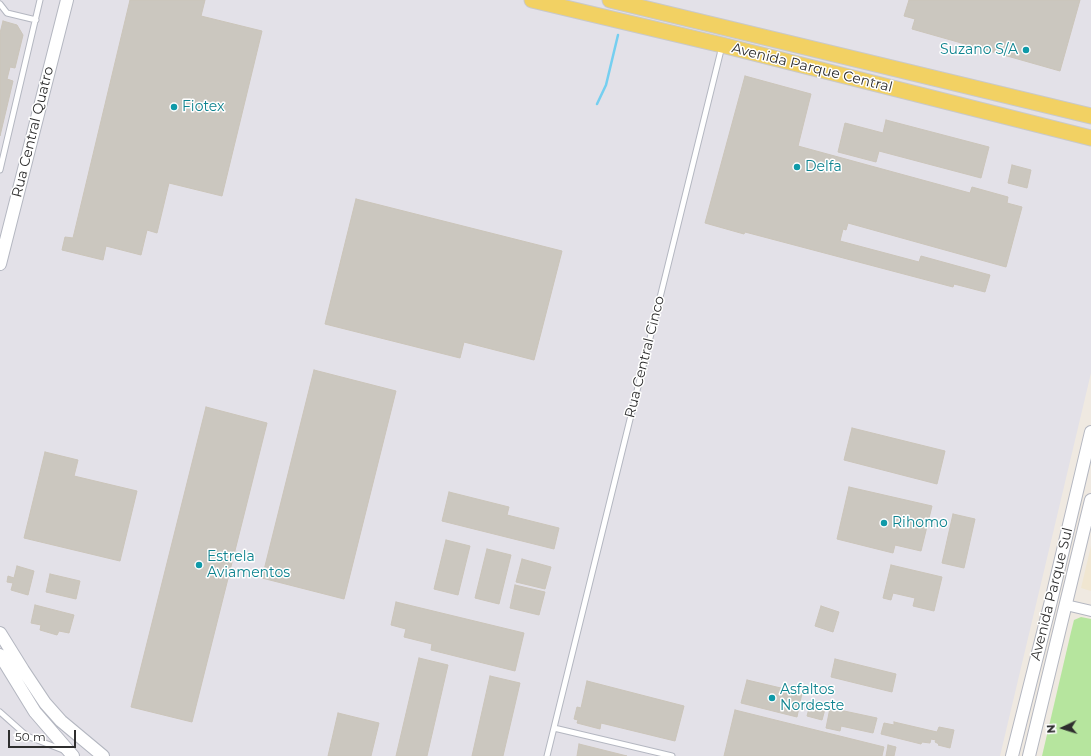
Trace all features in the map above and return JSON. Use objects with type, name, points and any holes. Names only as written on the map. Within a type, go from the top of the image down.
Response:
[{"type":"main road","name":"Avenida Parque Central","points":[[532,0],[722,45],[1091,138]]},
{"type":"main road","name":"Avenida Parque Central","points":[[610,0],[1091,116]]},
{"type":"street","name":"Rua Central Quatro","points":[[0,264],[67,0]]},
{"type":"street","name":"Avenida Parque Sul","points":[[1012,756],[1091,432]]},
{"type":"street","name":"Avenida Parque Sul","points":[[1029,756],[1091,500]]},
{"type":"street","points":[[1066,605],[1091,611]]},
{"type":"street","points":[[0,633],[45,703],[61,721],[103,756]]},
{"type":"street","points":[[0,655],[35,712],[70,754]]},
{"type":"lane","points":[[0,170],[40,0]]},
{"type":"lane","points":[[0,4],[7,13],[36,20]]},
{"type":"lane","name":"Rua Central Cinco","points":[[547,756],[722,45]]},
{"type":"lane","points":[[0,712],[27,736],[70,754]]},
{"type":"lane","points":[[554,728],[672,756]]},
{"type":"shaded area","points":[[0,0],[1091,0],[1091,373],[1000,756],[0,756]]},
{"type":"shaded area","points":[[1091,546],[1091,591],[1081,588]]},
{"type":"green space","points":[[1081,617],[1091,619],[1091,756],[1042,756],[1074,620]]},
{"type":"building","name":"Fiotex","points":[[130,0],[205,0],[201,16],[262,31],[222,196],[169,183],[157,233],[147,230],[141,255],[106,246],[103,260],[62,250],[65,237],[73,238]]},
{"type":"building","name":"Suzano S/A","points":[[909,0],[1080,0],[1060,71],[912,29],[915,19],[904,16]]},
{"type":"building","points":[[3,21],[17,25],[23,35],[15,68],[10,67],[7,79],[13,81],[0,136],[0,33]]},
{"type":"building","name":"Delfa","points":[[745,76],[811,94],[798,146],[970,193],[972,187],[1008,197],[1007,203],[1022,207],[1006,267],[848,223],[846,230],[843,229],[840,241],[919,262],[921,256],[990,275],[985,292],[954,284],[953,287],[745,232],[744,234],[705,223]]},
{"type":"building","points":[[886,120],[989,147],[981,178],[879,151],[876,162],[838,152],[845,123],[883,133]]},
{"type":"building","points":[[1012,165],[1031,170],[1027,188],[1008,183]]},
{"type":"building","points":[[356,199],[562,251],[534,360],[464,342],[460,358],[325,324]]},
{"type":"building","points":[[314,370],[396,391],[344,599],[262,578]]},
{"type":"building","name":"Estrela Aviamentos","points":[[206,407],[267,423],[192,722],[131,707]]},
{"type":"building","name":"Rihomo","points":[[852,428],[945,451],[937,484],[844,460]]},
{"type":"building","points":[[45,452],[78,460],[74,476],[137,491],[120,561],[24,538]]},
{"type":"building","name":"Rihomo","points":[[849,487],[932,506],[921,551],[895,545],[893,553],[837,539]]},
{"type":"building","points":[[449,492],[509,507],[507,515],[559,528],[554,549],[442,521]]},
{"type":"building","name":"Rihomo","points":[[953,514],[975,519],[964,568],[942,563]]},
{"type":"building","points":[[446,540],[470,546],[458,595],[434,589]]},
{"type":"building","points":[[487,549],[511,555],[499,604],[475,598]]},
{"type":"building","points":[[522,559],[551,567],[545,589],[516,582]]},
{"type":"building","name":"Rihomo","points":[[891,565],[942,577],[934,611],[913,606],[915,598],[893,593],[891,600],[883,598]]},
{"type":"building","points":[[17,566],[34,571],[28,595],[11,590],[13,583],[7,582],[8,576],[14,578]]},
{"type":"building","points":[[50,574],[80,581],[76,599],[46,592]]},
{"type":"building","points":[[515,585],[545,592],[539,615],[510,608]]},
{"type":"building","points":[[396,602],[524,633],[515,671],[431,650],[432,644],[404,637],[406,629],[391,625]]},
{"type":"building","points":[[35,605],[74,615],[69,633],[59,631],[57,635],[40,630],[41,625],[31,623]]},
{"type":"building","points":[[821,606],[839,612],[833,632],[815,626]]},
{"type":"building","points":[[419,658],[448,665],[427,756],[396,756]]},
{"type":"building","name":"Asfaltos Nordeste","points":[[835,659],[896,674],[892,692],[831,677]]},
{"type":"building","points":[[490,676],[520,683],[503,756],[472,756]]},
{"type":"building","name":"Asfaltos Nordeste","points":[[747,680],[802,693],[797,717],[741,703]]},
{"type":"building","points":[[587,681],[684,706],[675,741],[601,723],[600,729],[577,723],[578,720],[574,719],[577,707],[581,708]]},
{"type":"building","name":"Asfaltos Nordeste","points":[[810,705],[825,709],[822,720],[807,716]]},
{"type":"building","name":"Asfaltos Nordeste","points":[[830,708],[877,718],[873,733],[841,726],[840,731],[826,728]]},
{"type":"building","points":[[735,710],[884,747],[882,756],[724,756]]},
{"type":"building","points":[[338,713],[379,723],[371,756],[328,756]]},
{"type":"building","name":"Asfaltos Nordeste","points":[[894,722],[937,732],[939,727],[954,730],[950,748],[938,745],[939,744],[935,742],[936,740],[931,739],[930,743],[922,742],[921,744],[881,734],[884,723],[894,725]]},
{"type":"building","points":[[579,744],[627,756],[577,756]]},
{"type":"building","points":[[888,745],[896,747],[894,756],[886,756]]},
{"type":"waterway","points":[[597,104],[606,85],[618,35]]},
{"type":"place","name":"Suzano S/A","points":[[1026,50]]},
{"type":"place","name":"Fiotex","points":[[174,107]]},
{"type":"place","name":"Delfa","points":[[797,167]]},
{"type":"place","name":"Rihomo","points":[[884,523]]},
{"type":"place","name":"Estrela Aviamentos","points":[[199,565]]},
{"type":"place","name":"Asfaltos Nordeste","points":[[772,698]]}]
